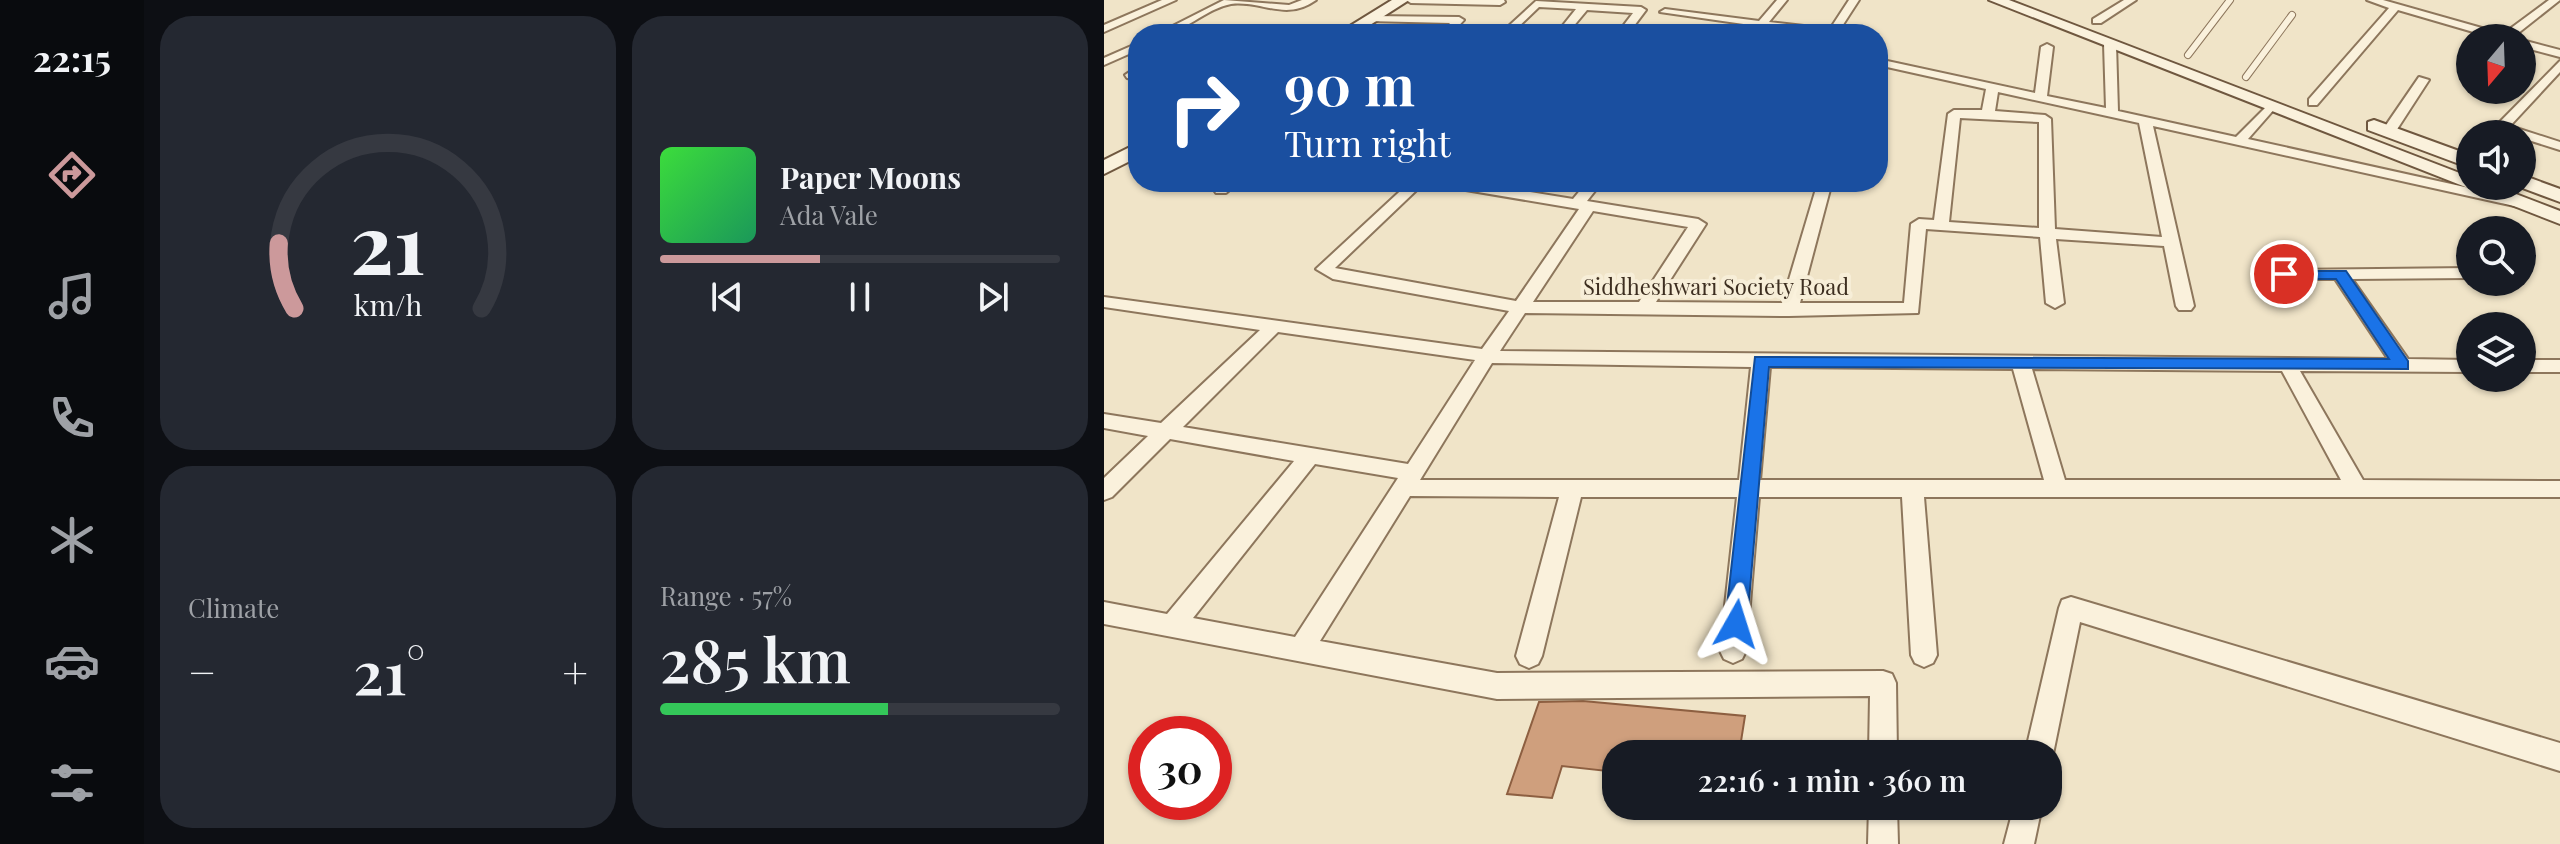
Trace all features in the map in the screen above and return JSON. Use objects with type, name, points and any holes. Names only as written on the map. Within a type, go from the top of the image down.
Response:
[{"type":"street","points":[[1104,29],[1171,0]]},
{"type":"street","points":[[1215,0],[1290,8],[1311,0]]},
{"type":"street","points":[[1362,24],[1402,0]]},
{"type":"street","points":[[1411,0],[1500,2]]},
{"type":"street","points":[[1650,23],[1679,0]]},
{"type":"street","points":[[1650,23],[1762,24],[1782,0]]},
{"type":"street","points":[[1838,24],[1854,0]]},
{"type":"street","points":[[1996,0],[2456,179]]},
{"type":"street","points":[[2041,0],[2283,91],[2266,104],[2240,140]]},
{"type":"street","points":[[2055,23],[2089,18],[2131,0]]},
{"type":"street","points":[[2372,0],[2456,24]]},
{"type":"street","points":[[2524,24],[2555,0]]},
{"type":"street","points":[[1183,24],[1230,1]]},
{"type":"street","points":[[1515,24],[1536,4],[1641,10],[1630,24]]},
{"type":"street","points":[[1570,24],[1585,6]]},
{"type":"street","points":[[2293,95],[2319,105],[2395,7]]},
{"type":"street","points":[[1371,19],[1459,20],[1455,24]]},
{"type":"street","points":[[1400,24],[1405,19]]},
{"type":"street","points":[[2110,44],[2112,112]]},
{"type":"street","points":[[2041,97],[2047,47]]},
{"type":"street","points":[[2536,47],[2560,54]]},
{"type":"street","points":[[1104,62],[1128,51]]},
{"type":"street","points":[[1888,64],[2524,204]]},
{"type":"street","points":[[2508,120],[2560,65]]},
{"type":"street","points":[[2389,131],[2423,80]]},
{"type":"street","points":[[1988,114],[1993,86]]},
{"type":"street","points":[[2055,303],[2047,232],[2045,119],[1954,114],[1941,224],[2047,232],[2169,242]]},
{"type":"street","points":[[2351,117],[2456,157]]},
{"type":"street","points":[[2145,119],[2185,306]]},
{"type":"street","points":[[2536,140],[2560,146]]},
{"type":"street","points":[[1104,168],[1128,155]]},
{"type":"street","points":[[2536,187],[2560,196]]},
{"type":"street","name":"Siddheshwari Society Road","points":[[1407,192],[1324,269],[1520,307],[1912,309],[1917,229],[1919,224],[1941,224]]},
{"type":"street","points":[[1516,192],[1698,224],[1644,308]]},
{"type":"street","points":[[1301,650],[1590,192]]},
{"type":"street","points":[[1789,310],[1822,192]]},
{"type":"street","points":[[2513,200],[2560,218]]},
{"type":"street","points":[[2284,274],[2456,273]]},
{"type":"street","points":[[2340,274],[2402,365]]},
{"type":"street","points":[[1104,302],[1510,359],[2456,366]]},
{"type":"street","points":[[1104,491],[1274,326]]},
{"type":"street","points":[[1733,651],[1761,361]]},
{"type":"street","points":[[2021,363],[2057,489]]},
{"type":"street","points":[[2287,364],[2357,489]]},
{"type":"street","points":[[2536,366],[2560,366]]},
{"type":"street","points":[[1104,421],[1311,455],[1410,481],[1572,488],[2560,489]]},
{"type":"street","points":[[1172,626],[1311,455]]},
{"type":"street","points":[[1529,656],[1572,488]]},
{"type":"street","points":[[1912,488],[1924,655]]},
{"type":"street","points":[[2042,740],[2071,608],[2560,757]]},
{"type":"street","points":[[1104,613],[1497,686],[1883,683],[1883,740]]},
{"type":"street","points":[[1883,820],[1883,844]]},
{"type":"street","points":[[2019,844],[2025,820]]},
{"type":"lane","points":[[2188,55],[2230,0]]},
{"type":"lane","points":[[2258,82],[2292,15]]},
{"type":"building","points":[[1583,701],[1745,716],[1741,740],[1602,740],[1602,770],[1562,766],[1552,798],[1507,794],[1539,702]]},
{"type":"route","points":[[1736,624],[1761,361],[2402,365],[2340,274],[2284,274]]}]
